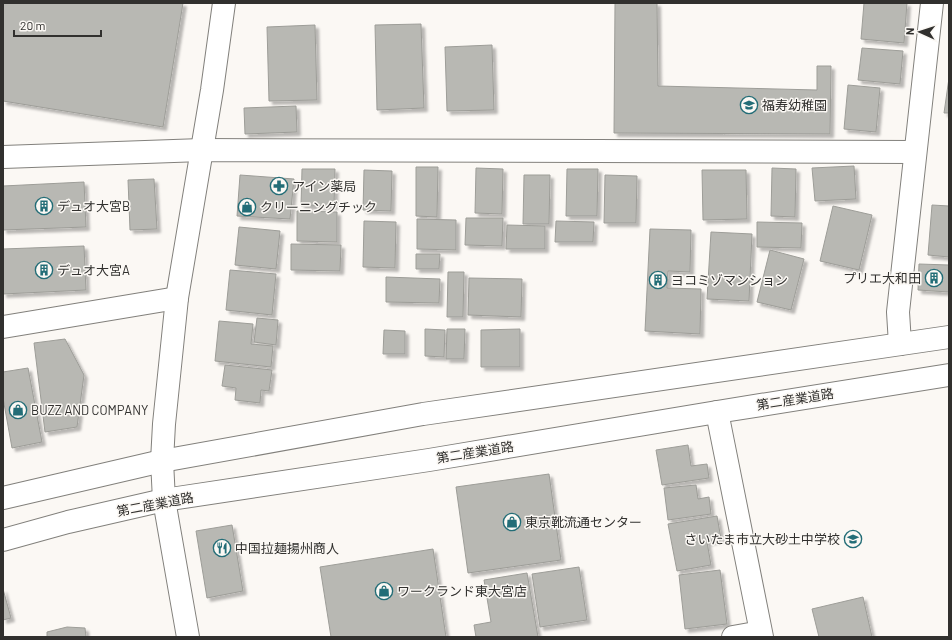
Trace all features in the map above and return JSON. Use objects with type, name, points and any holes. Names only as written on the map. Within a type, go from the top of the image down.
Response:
[{"type":"street","points":[[188,637],[164,500],[162,461],[164,424],[178,298],[224,3]]},
{"type":"street","points":[[900,344],[898,312],[914,152],[932,3]]},
{"type":"street","points":[[3,157],[202,150],[914,152]]},
{"type":"street","points":[[3,327],[178,298]]},
{"type":"street","points":[[3,498],[162,461],[422,414],[949,337]]},
{"type":"street","name":"第二産業道路","points":[[3,540],[68,522],[164,500],[429,460],[949,375]]},
{"type":"street","points":[[717,412],[761,634],[733,637]]},
{"type":"building","points":[[3,3],[183,3],[163,127],[3,101]]},
{"type":"building","points":[[615,3],[657,3],[658,86],[817,90],[817,66],[831,66],[830,134],[614,133]]},
{"type":"building","points":[[864,3],[907,3],[904,43],[861,39]]},
{"type":"building","points":[[421,24],[424,108],[377,110],[375,25]]},
{"type":"building","points":[[315,25],[317,100],[269,101],[267,27]]},
{"type":"building","points":[[492,45],[494,110],[447,111],[445,47]]},
{"type":"building","points":[[862,48],[903,51],[900,84],[858,80]]},
{"type":"building","points":[[949,78],[949,113],[944,113]]},
{"type":"building","points":[[848,85],[880,88],[876,132],[844,129]]},
{"type":"building","points":[[296,106],[297,132],[245,134],[244,108]]},
{"type":"building","points":[[854,166],[856,199],[815,201],[812,168]]},
{"type":"building","points":[[416,167],[438,167],[437,217],[416,216]]},
{"type":"building","points":[[476,168],[503,169],[502,214],[475,213]]},
{"type":"building","points":[[772,168],[796,169],[795,217],[771,216]]},
{"type":"building","points":[[302,169],[335,169],[334,206],[301,206]]},
{"type":"building","points":[[567,169],[598,169],[597,216],[566,216]]},
{"type":"building","points":[[364,170],[392,171],[391,211],[363,210]]},
{"type":"building","points":[[702,170],[746,170],[747,219],[703,220]]},
{"type":"building","points":[[240,175],[294,179],[290,219],[237,216]]},
{"type":"building","points":[[524,175],[550,175],[549,224],[523,224]]},
{"type":"building","points":[[605,175],[637,176],[636,223],[604,223]]},
{"type":"building","points":[[154,179],[157,229],[130,230],[128,180]]},
{"type":"building","name":"デュオ大宮B","points":[[84,182],[86,227],[3,230],[3,186]]},
{"type":"building","points":[[932,205],[949,206],[949,257],[928,255]]},
{"type":"building","points":[[833,206],[872,215],[859,270],[820,261]]},
{"type":"building","points":[[297,211],[337,212],[337,242],[297,241]]},
{"type":"building","points":[[466,218],[503,218],[502,246],[465,245]]},
{"type":"building","points":[[417,219],[456,220],[456,250],[417,249]]},
{"type":"building","points":[[364,221],[396,222],[395,268],[363,267]]},
{"type":"building","points":[[556,221],[594,222],[593,242],[555,242]]},
{"type":"building","points":[[757,222],[802,223],[801,248],[757,247]]},
{"type":"building","points":[[507,225],[545,226],[545,249],[506,249]]},
{"type":"building","points":[[239,227],[280,231],[276,269],[235,265]]},
{"type":"building","name":"ヨコミゾマンション","points":[[650,229],[691,230],[690,272],[668,271],[667,288],[701,289],[700,334],[645,331]]},
{"type":"building","points":[[711,232],[752,234],[749,301],[707,299]]},
{"type":"building","points":[[291,244],[341,245],[340,271],[291,270]]},
{"type":"building","name":"デュオ大宮A","points":[[84,246],[86,290],[3,294],[3,249]]},
{"type":"building","points":[[770,250],[804,259],[791,310],[757,302]]},
{"type":"building","points":[[416,254],[440,254],[439,269],[416,269]]},
{"type":"building","name":"プリエ大和田","points":[[919,264],[949,265],[949,292],[918,290]]},
{"type":"building","points":[[230,270],[276,274],[272,315],[226,310]]},
{"type":"building","points":[[448,272],[464,272],[463,317],[447,317]]},
{"type":"building","points":[[386,277],[440,279],[439,303],[386,302]]},
{"type":"building","points":[[469,278],[522,279],[521,317],[468,315]]},
{"type":"building","points":[[257,318],[278,320],[276,345],[254,342]]},
{"type":"building","points":[[219,321],[253,324],[251,344],[273,346],[271,367],[215,361]]},
{"type":"building","points":[[425,329],[445,330],[444,357],[425,356]]},
{"type":"building","points":[[447,329],[465,329],[464,359],[446,359]]},
{"type":"building","points":[[520,329],[520,367],[481,367],[481,330]]},
{"type":"building","points":[[384,330],[405,331],[405,354],[383,354]]},
{"type":"building","points":[[65,339],[84,375],[77,427],[45,432],[34,343]]},
{"type":"building","points":[[225,365],[272,370],[269,391],[261,390],[260,403],[235,400],[236,388],[222,386]]},
{"type":"building","points":[[28,368],[42,442],[12,448],[3,398],[3,372]]},
{"type":"building","points":[[688,445],[691,466],[707,464],[709,478],[662,485],[656,450]]},
{"type":"building","points":[[549,474],[561,560],[468,573],[456,487]]},
{"type":"building","points":[[696,485],[698,499],[709,497],[711,514],[668,520],[664,488]]},
{"type":"building","points":[[717,516],[721,539],[707,542],[711,565],[677,571],[668,524]]},
{"type":"building","points":[[232,525],[243,591],[207,598],[196,531]]},
{"type":"building","points":[[433,549],[446,637],[331,637],[320,567]]},
{"type":"building","points":[[579,567],[587,620],[540,627],[532,574]]},
{"type":"building","points":[[720,570],[727,624],[685,629],[679,575]]},
{"type":"building","points":[[527,573],[538,637],[476,637],[474,625],[491,622],[484,580]]},
{"type":"building","points":[[3,589],[11,618],[3,620]]},
{"type":"building","points":[[863,597],[872,637],[819,637],[812,609]]},
{"type":"building","points":[[67,627],[85,628],[86,637],[47,637],[47,632]]},
{"type":"place","name":"福寿幼稚園","points":[[749,105]]},
{"type":"place","name":"アイン薬局","points":[[279,186]]},
{"type":"place","name":"デュオ大宮B","points":[[44,206]]},
{"type":"place","name":"クリーニングチック","points":[[247,207]]},
{"type":"place","name":"デュオ大宮A","points":[[44,270]]},
{"type":"place","name":"プリエ大和田","points":[[934,278]]},
{"type":"place","name":"ヨコミゾマンション","points":[[658,280]]},
{"type":"place","name":"BUZZ AND COMPANY","points":[[18,410]]},
{"type":"place","name":"東京靴流通センター","points":[[512,522]]},
{"type":"place","name":"さいたま市立大砂土中学校","points":[[853,539]]},
{"type":"place","name":"中国拉麺揚州商人","points":[[222,548]]},
{"type":"place","name":"ワークランド東大宮店","points":[[384,591]]}]
